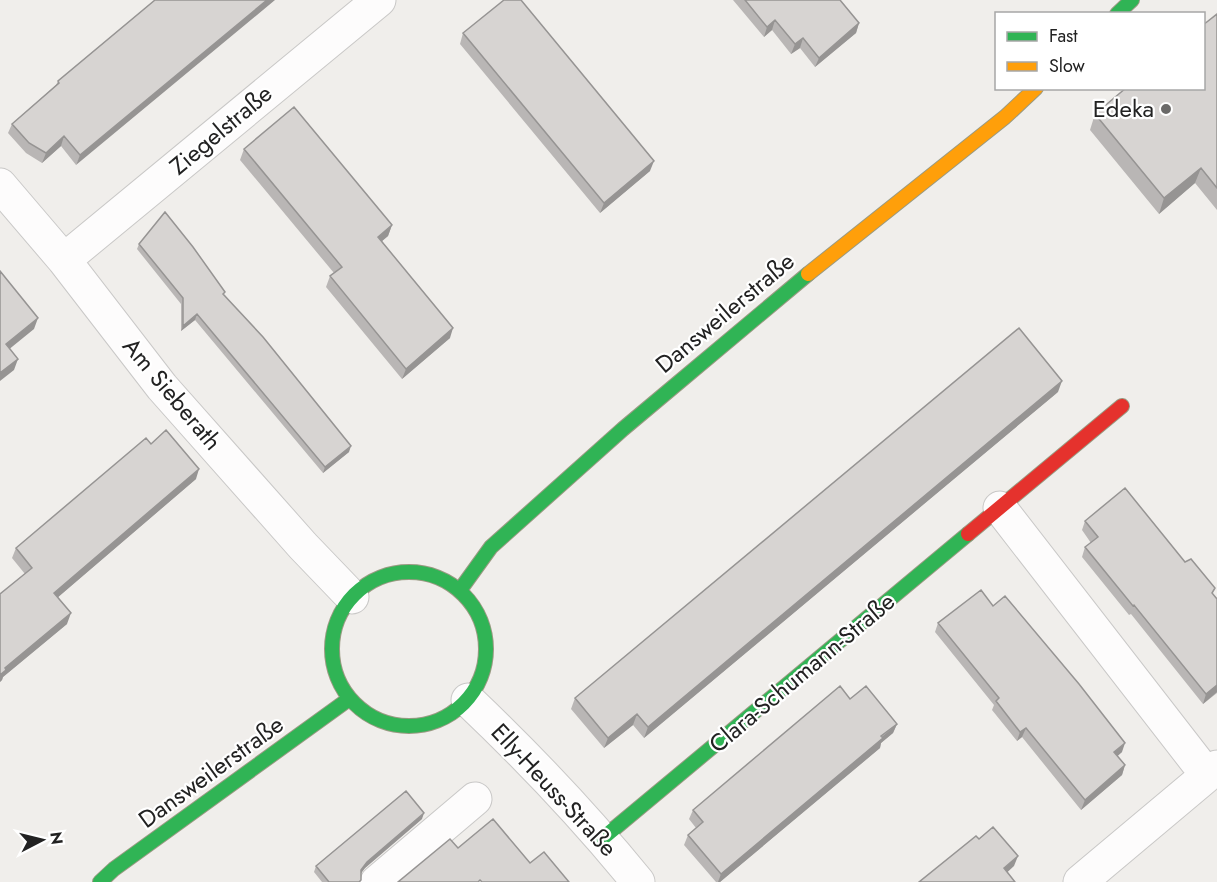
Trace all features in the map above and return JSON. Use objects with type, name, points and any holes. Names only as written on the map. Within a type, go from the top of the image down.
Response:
[{"type":"main road","points":[[1119,12],[1132,0]]},
{"type":"main road","name":"Dansweilerstraße","points":[[460,590],[491,547],[623,429],[792,286],[1005,117],[1034,90]]},
{"type":"main road","name":"Clara-Schumann-Straße","points":[[603,838],[1122,406]]},
{"type":"main road","points":[[416,572],[439,577],[460,590],[475,608],[485,631],[487,655],[481,679],[468,700],[452,715],[431,724],[409,727],[387,724],[367,714],[349,699],[338,680],[332,659],[333,636],[340,615],[352,597],[370,582],[393,573],[416,572]]},
{"type":"main road","name":"Dansweilerstraße","points":[[100,882],[349,699]]},
{"type":"street","name":"Ziegelstraße","points":[[64,260],[379,0]]},
{"type":"street","name":"Am Sieberath","points":[[0,185],[64,260],[162,387],[303,546],[352,597]]},
{"type":"street","points":[[1000,508],[1212,771],[1080,882]]},
{"type":"street","name":"Elly-Heuss-Straße","points":[[468,700],[603,838],[638,882]]},
{"type":"street","points":[[377,882],[475,800]]},
{"type":"building","points":[[155,0],[267,0],[80,155],[64,136],[46,153],[29,143],[12,124],[59,83],[58,81]]},
{"type":"building","points":[[504,0],[521,0],[654,161],[604,203],[463,33]]},
{"type":"building","points":[[745,0],[840,0],[859,23],[819,58],[803,38],[795,44],[775,20],[767,27]]},
{"type":"building","name":"Edeka","points":[[1217,14],[1217,188],[1201,168],[1164,198],[1095,114],[1124,90],[1205,90],[1205,23]]},
{"type":"building","points":[[294,107],[392,225],[378,237],[453,328],[406,369],[330,276],[342,267],[244,149]]},
{"type":"building","points":[[165,212],[225,292],[223,294],[263,337],[351,446],[325,467],[197,314],[183,326],[183,298],[139,244]]},
{"type":"building","points":[[0,271],[38,318],[6,344],[18,359],[0,373]]},
{"type":"building","points":[[1019,328],[1062,381],[648,727],[637,714],[608,738],[575,698]]},
{"type":"building","points":[[166,430],[199,469],[54,593],[71,613],[5,668],[6,670],[0,675],[0,594],[32,568],[16,548],[146,438],[151,444]]},
{"type":"building","points":[[1125,488],[1185,562],[1191,559],[1215,588],[1212,593],[1217,599],[1217,685],[1206,694],[1085,547],[1098,537],[1085,521]]},
{"type":"building","points":[[981,590],[993,606],[1005,596],[1125,743],[1114,752],[1125,765],[1085,800],[1026,728],[1020,732],[996,701],[999,698],[938,623]]},
{"type":"building","points":[[840,686],[850,699],[866,686],[897,724],[721,874],[688,835],[703,822],[693,810]]},
{"type":"building","points":[[406,791],[424,813],[367,862],[361,870],[359,882],[329,882],[316,866]]},
{"type":"building","points":[[493,819],[530,863],[544,852],[569,882],[482,882],[480,880],[478,882],[398,882],[450,839],[458,848]]},
{"type":"building","points":[[993,827],[1018,856],[1004,868],[1015,882],[919,882],[976,836],[979,839]]},
{"type":"traffic: fast","points":[[1119,12],[1132,0]]},
{"type":"traffic: fast","points":[[460,590],[491,547],[623,429],[808,274]]},
{"type":"traffic: fast","points":[[603,838],[968,534]]},
{"type":"traffic: fast","points":[[409,572],[424,573],[439,578],[464,594],[480,619],[485,634],[486,649],[485,664],[480,679],[464,704],[439,720],[424,725],[409,726],[394,725],[379,720],[354,704],[338,679],[333,664],[332,649],[333,634],[338,619],[354,594],[379,578],[394,573],[409,572]]},
{"type":"traffic: fast","points":[[100,882],[114,869],[349,699]]},
{"type":"traffic: slow","points":[[808,274],[1005,117],[1034,90]]},
{"type":"traffic: jam","points":[[968,534],[1122,406]]},
{"type":"place","name":"Edeka","points":[[1166,109]]}]
